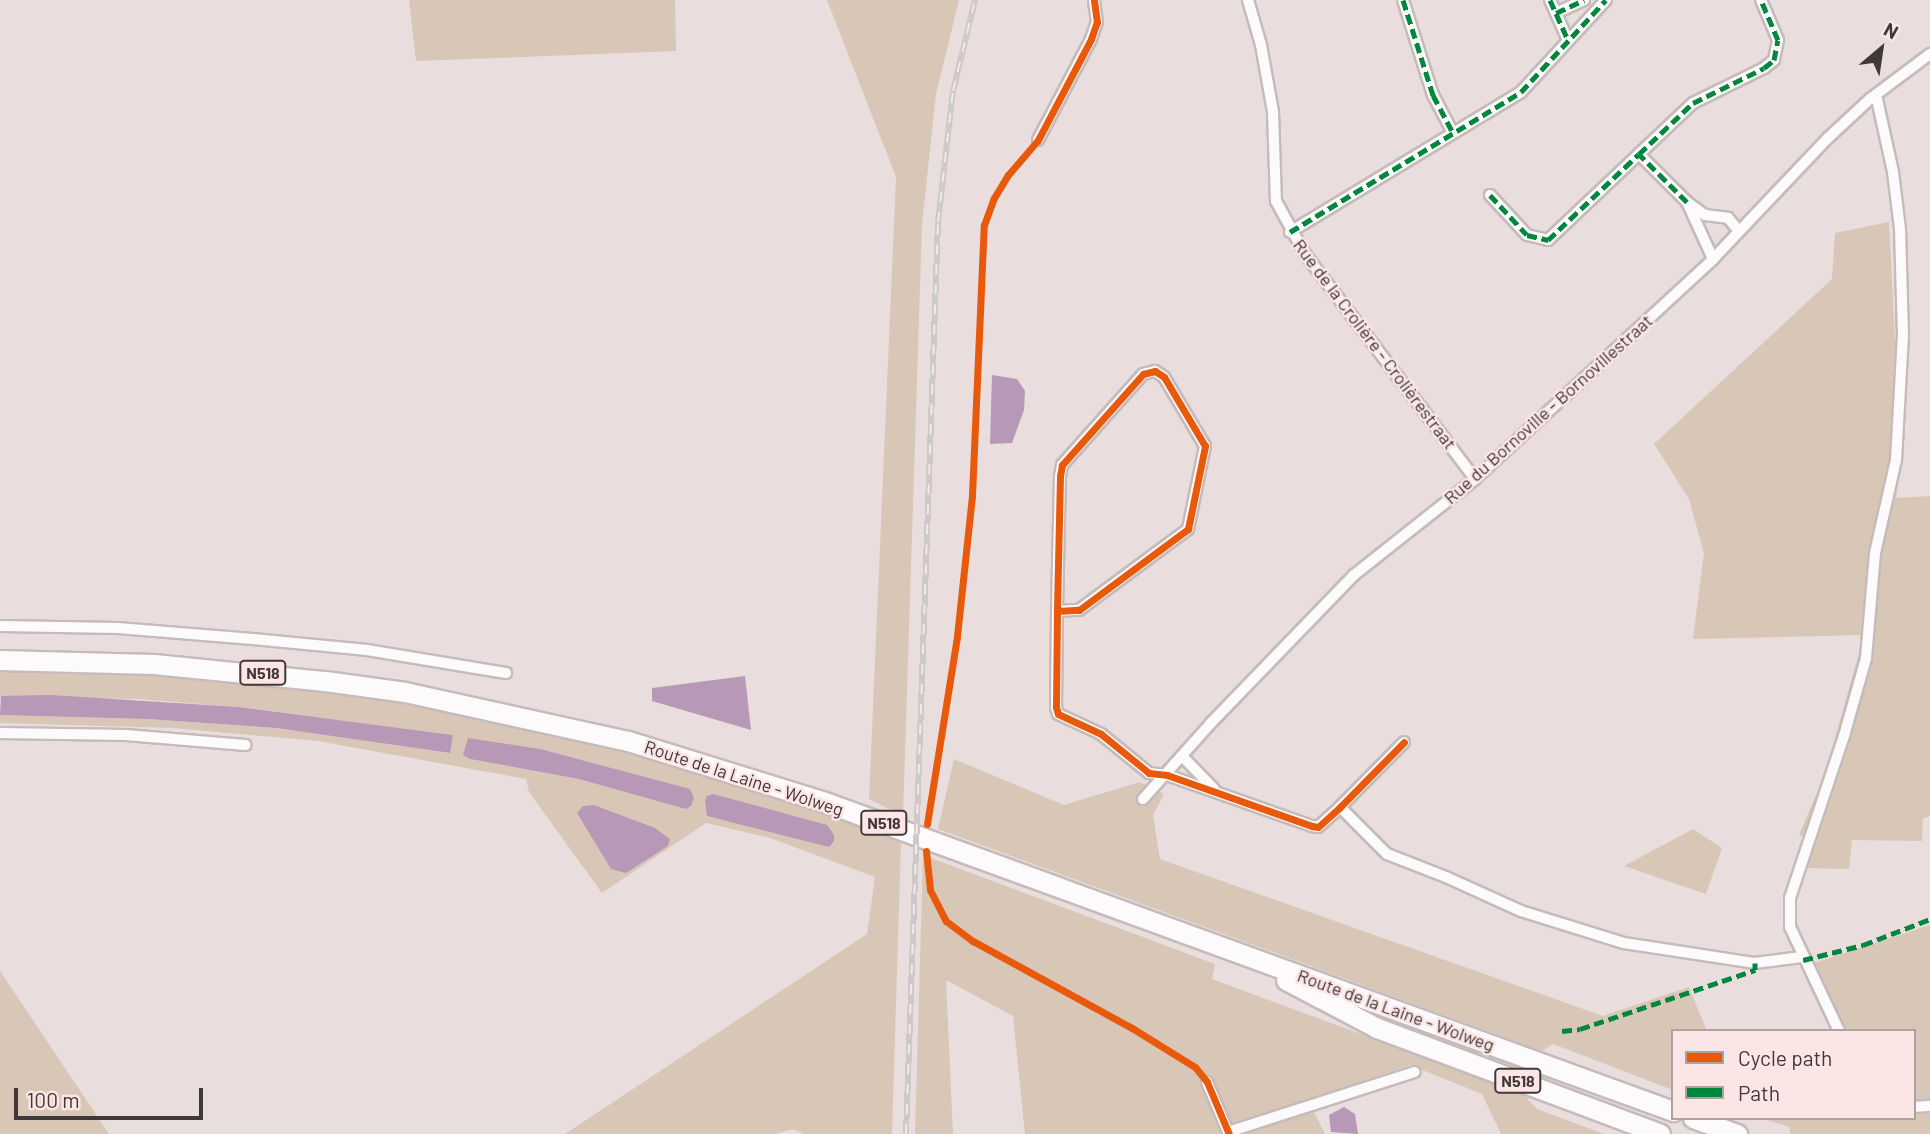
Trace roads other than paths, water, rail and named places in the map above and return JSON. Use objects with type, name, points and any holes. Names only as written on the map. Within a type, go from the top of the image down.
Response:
[{"type":"highway","name":"Route de la Laine - Wolweg","points":[[0,660],[63,660],[243,671],[405,692],[523,715],[628,741],[822,801],[1671,1110]]},
{"type":"highway","name":"Route de la Laine - Wolweg","points":[[1237,952],[1339,1010],[1377,1028],[1660,1134]]},
{"type":"highway","points":[[1698,1120],[1737,1134]]},
{"type":"street","points":[[1038,140],[1091,38],[1097,22],[1094,0]]},
{"type":"street","name":"Rue de la Crolière - Crolièrestraat","points":[[1248,0],[1261,45],[1273,112],[1276,201],[1290,232],[1475,479]]},
{"type":"street","points":[[1403,0],[1433,95],[1452,131]]},
{"type":"street","points":[[1550,0],[1567,40]]},
{"type":"street","points":[[1556,13],[1584,0]]},
{"type":"street","points":[[1290,232],[1452,131],[1521,92],[1606,0]]},
{"type":"street","points":[[1490,195],[1527,235],[1548,240],[1693,103],[1764,68],[1774,60],[1779,40],[1761,0]]},
{"type":"street","name":"Rue du Bornoville - Bornovillestraat","points":[[1143,799],[1354,575],[1475,479],[1713,259],[1822,144],[1877,94],[1930,54]]},
{"type":"street","points":[[1838,1029],[1802,957],[1790,926],[1790,898],[1844,736],[1866,658],[1875,553],[1896,460],[1903,336],[1900,229],[1893,172],[1877,94]]},
{"type":"street","points":[[1639,154],[1687,202],[1705,215],[1728,218],[1739,232]]},
{"type":"street","points":[[1687,202],[1713,259]]},
{"type":"street","points":[[1057,611],[1079,610],[1188,529],[1205,446],[1164,377],[1155,372],[1143,374],[1062,465],[1057,611],[1058,714],[1101,734],[1149,773],[1167,775],[1318,827],[1404,743]]},
{"type":"street","points":[[0,626],[118,628],[253,639],[366,650],[506,673]]},
{"type":"street","points":[[0,733],[126,735],[246,745]]},
{"type":"street","points":[[1182,757],[1216,791]]},
{"type":"street","points":[[1340,807],[1387,854],[1521,911],[1624,943],[1755,963],[1802,957]]},
{"type":"street","points":[[1207,1082],[1229,1133],[1415,1072]]},
{"type":"railway","points":[[906,1134],[938,222],[953,91],[975,0]]}]
